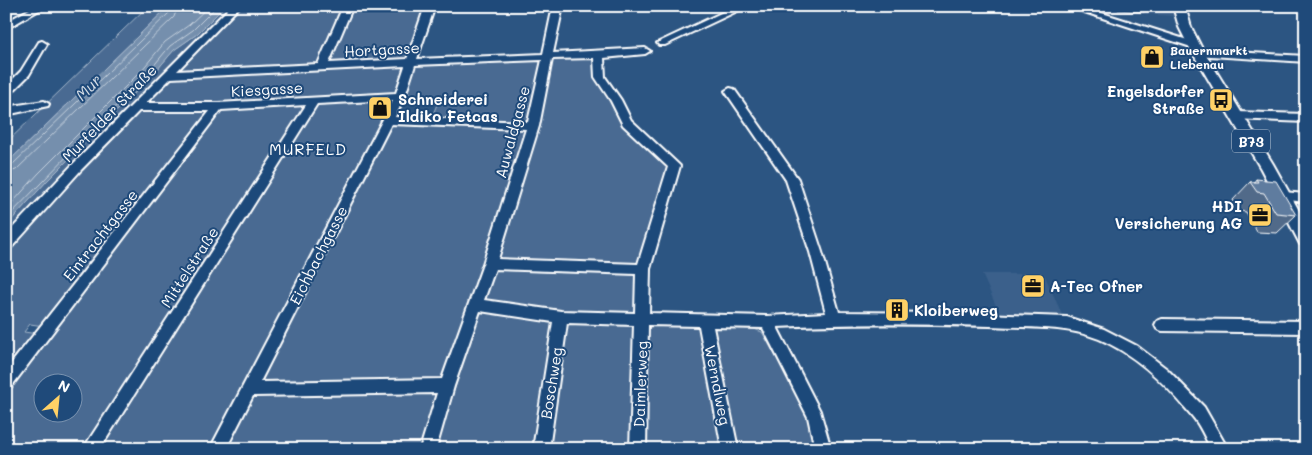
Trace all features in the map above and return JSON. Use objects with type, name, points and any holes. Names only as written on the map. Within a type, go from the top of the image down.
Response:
[{"type":"main road","name":"B73","points":[[1179,6],[1185,27],[1196,49],[1283,196],[1306,239]]},
{"type":"street","points":[[6,26],[42,6]]},
{"type":"street","name":"Murfelder Straße","points":[[6,244],[136,107],[236,6]]},
{"type":"street","points":[[322,67],[348,6]]},
{"type":"street","name":"Eichbachgasse","points":[[218,449],[400,96],[430,6]]},
{"type":"street","name":"Auwaldgasse","points":[[428,449],[447,386],[490,264],[533,126],[558,6]]},
{"type":"street","points":[[662,43],[744,6]]},
{"type":"street","points":[[1070,6],[1196,49],[1306,59]]},
{"type":"street","points":[[6,92],[25,73],[42,44]]},
{"type":"street","name":"Hortgasse","points":[[167,75],[412,62],[599,55],[645,51]]},
{"type":"street","name":"Daimlerweg","points":[[599,55],[600,77],[616,100],[627,122],[674,166],[643,269],[638,449]]},
{"type":"street","points":[[730,91],[792,179],[816,252],[834,318]]},
{"type":"street","name":"Kiesgasse","points":[[136,107],[218,107],[400,96]]},
{"type":"street","name":"Mittelstraße","points":[[91,449],[313,102]]},
{"type":"street","points":[[6,111],[44,104]]},
{"type":"street","name":"Eintrachtgasse","points":[[6,382],[218,107]]},
{"type":"street","points":[[1236,116],[1306,118]]},
{"type":"street","points":[[387,120],[533,126]]},
{"type":"street","points":[[1283,196],[1306,198]]},
{"type":"street","points":[[490,264],[643,269]]},
{"type":"street","points":[[476,305],[561,317],[767,322],[834,318],[954,319],[1067,324],[1104,335],[1132,350],[1162,374],[1198,412],[1220,449]]},
{"type":"street","name":"Boschweg","points":[[541,449],[561,317]]},
{"type":"street","name":"Werndlweg","points":[[705,321],[730,449]]},
{"type":"street","points":[[767,322],[815,416],[823,449]]},
{"type":"street","points":[[1162,325],[1306,327]]},
{"type":"street","points":[[249,389],[447,386]]},
{"type":"shaded area","points":[[148,6],[169,6],[6,164],[6,143]]},
{"type":"shaded area","points":[[225,6],[233,6],[95,141],[6,237],[6,226],[46,182],[150,78],[174,50],[197,34]]},
{"type":"shaded area","points":[[240,6],[346,6],[321,64],[175,70]]},
{"type":"shaded area","points":[[352,6],[426,6],[409,58],[405,60],[331,64],[329,60]]},
{"type":"shaded area","points":[[1108,6],[1171,6],[1174,16],[1115,12]]},
{"type":"shaded area","points":[[592,57],[595,59],[614,103],[627,126],[671,170],[642,259],[632,266],[502,262],[497,255],[549,58]]},
{"type":"shaded area","points":[[540,59],[543,61],[530,123],[430,121],[438,102],[405,93],[414,67],[420,64]]},
{"type":"shaded area","points":[[403,65],[405,67],[398,91],[393,94],[267,102],[148,105],[144,102],[168,78]]},
{"type":"shaded area","points":[[390,99],[392,101],[211,449],[95,449],[315,104]]},
{"type":"shaded area","points":[[305,104],[307,106],[85,449],[6,449],[6,388],[219,110]]},
{"type":"shaded area","points":[[143,110],[205,111],[208,116],[44,326],[30,324],[24,332],[38,334],[6,375],[6,252],[100,148],[136,112]]},
{"type":"shaded area","points":[[390,124],[525,127],[528,129],[447,377],[439,381],[262,384],[260,380]]},
{"type":"shaded area","points":[[497,270],[631,273],[637,279],[637,308],[632,315],[559,312],[483,300],[491,274]]},
{"type":"shaded area","points":[[982,274],[1044,274],[1064,319],[1001,317]]},
{"type":"shaded area","points":[[485,311],[554,320],[537,449],[436,449],[478,314]]},
{"type":"shaded area","points":[[569,321],[631,326],[636,330],[632,449],[545,449],[565,325]]},
{"type":"shaded area","points":[[650,325],[698,327],[703,330],[726,449],[640,449],[644,329]]},
{"type":"shaded area","points":[[713,327],[754,329],[762,332],[810,417],[818,449],[735,449],[710,329]]},
{"type":"shaded area","points":[[437,390],[442,394],[424,449],[224,449],[250,398],[255,395]]},
{"type":"water","name":"Mur","points":[[169,6],[225,6],[197,34],[174,50],[150,78],[46,182],[6,226],[6,164]]},
{"type":"building","points":[[375,97],[384,97],[380,106],[371,106]]},
{"type":"building","points":[[1256,179],[1276,181],[1296,215],[1276,213],[1264,193],[1257,192],[1250,182],[1258,182]]},
{"type":"place","name":"Bauernmarkt Liebenau","points":[[1152,57]]},
{"type":"place","name":"Engelsdorfer Straße","points":[[1221,100]]},
{"type":"place","name":"Schneiderei Ildiko Fetcas","points":[[380,108]]},
{"type":"place","name":"HDI Versicherung AG","points":[[1260,215]]},
{"type":"place","name":"A-Tec Ofner","points":[[1033,286]]},
{"type":"place","name":"Kloiberweg","points":[[897,310]]},
{"type":"district","name":"MURFELD","points":[[308,148]]}]
